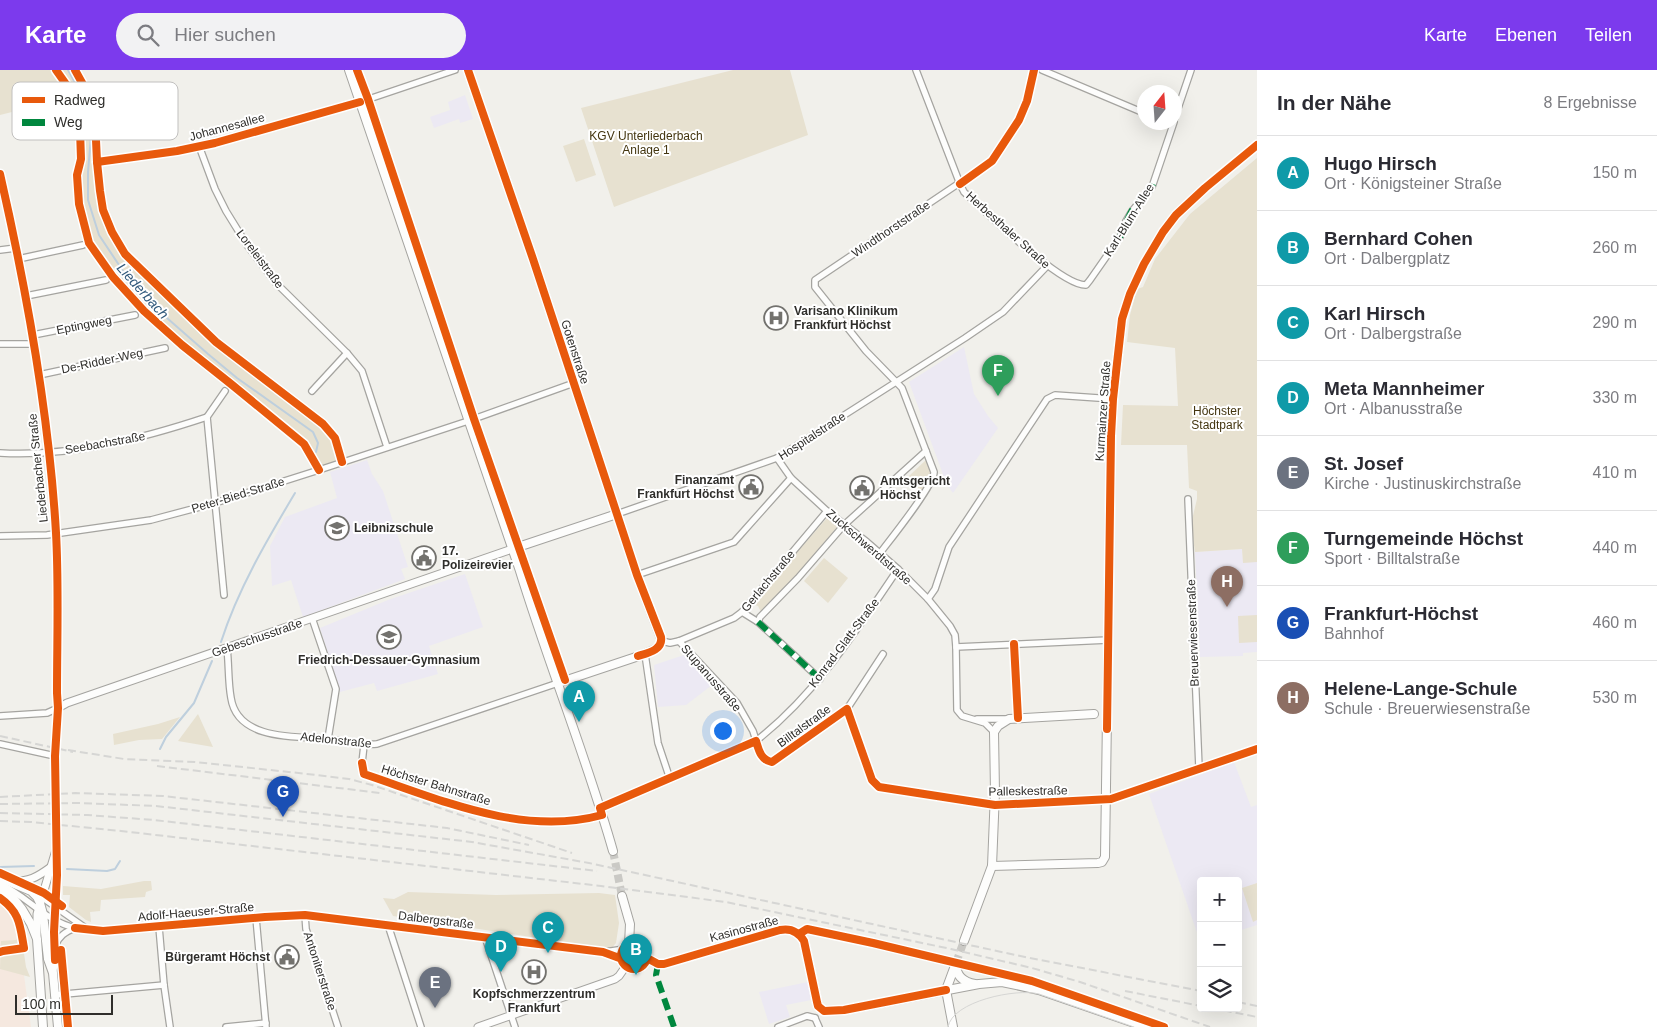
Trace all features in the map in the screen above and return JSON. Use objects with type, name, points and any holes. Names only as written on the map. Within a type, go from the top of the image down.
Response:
[{"type":"main road","points":[[349,70],[539,632],[558,683],[613,851]]},
{"type":"main road","name":"Gotenstraße","points":[[468,70],[607,479],[617,514],[662,641]]},
{"type":"main road","name":"Kurmainzer Straße","points":[[992,866],[1098,863],[1102,862],[1106,852],[1109,523],[1113,399],[1122,320],[1130,294],[1154,246],[1176,215],[1257,145]]},
{"type":"main road","name":"Hospitalstraße","points":[[512,549],[617,514]]},
{"type":"main road","points":[[558,683],[646,654],[660,646],[662,641]]},
{"type":"main road","points":[[1094,714],[1108,696]]},
{"type":"main road","points":[[964,941],[992,866],[995,805],[994,732],[998,726],[1009,719],[1094,714],[1100,717],[1107,729]]},
{"type":"main road","points":[[0,878],[32,891],[41,906],[48,959],[53,973],[58,1027]]},
{"type":"main road","points":[[0,886],[22,909],[37,939],[42,1027]]},
{"type":"main road","points":[[622,896],[630,924],[641,945],[646,950],[647,958],[644,965],[633,969],[624,962],[630,924]]},
{"type":"main road","name":"Kasinostraße","points":[[647,958],[658,964],[664,964],[780,930],[793,930],[804,941],[816,1001],[821,1009]]},
{"type":"main road","points":[[627,946],[637,943],[641,945]]},
{"type":"main road","points":[[953,1027],[946,990],[956,963],[956,969],[960,978],[970,983],[979,984]]},
{"type":"main road","points":[[821,1009],[828,1011],[844,1010],[979,984],[1002,982],[1032,988],[1146,1027]]},
{"type":"street","name":"Johannesallee","points":[[97,162],[215,144],[360,102],[455,70]]},
{"type":"street","name":"Herbesthaler Straße","points":[[916,70],[964,192],[1048,266],[1077,284],[1086,284]]},
{"type":"street","name":"Windthorststraße","points":[[896,381],[866,351],[816,287],[815,280],[992,161],[1019,120],[1027,101],[1034,70]]},
{"type":"street","points":[[1042,70],[1137,110]]},
{"type":"street","name":"Karl-Blum-Allee","points":[[1182,96],[1192,70]]},
{"type":"street","name":"Karl-Blum-Allee","points":[[1086,284],[1120,237],[1132,211],[1152,187],[1170,130]]},
{"type":"street","name":"Loreleistraße","points":[[199,146],[226,211],[247,245],[276,283],[347,353],[362,371],[387,447]]},
{"type":"street","name":"Liederbacher Straße","points":[[0,174],[33,335],[56,534],[58,708],[55,760]]},
{"type":"street","points":[[18,259],[84,245]]},
{"type":"street","points":[[0,250],[16,248]]},
{"type":"street","name":"Hospitalstraße","points":[[617,514],[777,458],[1003,312],[1048,266]]},
{"type":"street","points":[[26,296],[106,280]]},
{"type":"street","name":"Eptingweg","points":[[33,335],[135,315]]},
{"type":"street","points":[[0,344],[34,344]]},
{"type":"street","name":"De-Ridder-Weg","points":[[39,375],[165,348]]},
{"type":"street","points":[[312,391],[347,353]]},
{"type":"street","points":[[880,553],[934,477],[934,472],[902,388],[896,381]]},
{"type":"street","name":"Peter-Bied-Straße","points":[[0,536],[56,534],[151,520],[215,503],[468,421],[574,383]]},
{"type":"street","points":[[224,595],[207,418],[225,391]]},
{"type":"street","points":[[928,599],[934,589],[949,547],[1047,399],[1055,395],[1113,399]]},
{"type":"street","name":"Seebachstraße","points":[[0,453],[48,452],[93,447],[134,439],[207,418]]},
{"type":"street","name":"Gerlachstraße","points":[[758,622],[760,617],[798,578],[844,525],[926,451]]},
{"type":"street","name":"Zuckschwerdtstraße","points":[[777,458],[791,478],[827,511],[898,569],[928,599],[950,626],[955,635],[956,646],[957,710],[962,716],[984,723],[994,732]]},
{"type":"street","points":[[638,575],[734,542],[791,478]]},
{"type":"street","name":"Breuerwiesenstraße","points":[[1188,499],[1199,768]]},
{"type":"street","name":"Gerlachstraße","points":[[662,641],[670,643],[679,641],[734,618],[742,612],[827,511]]},
{"type":"street","name":"Gebeschusstraße","points":[[0,716],[47,713],[67,703],[512,549]]},
{"type":"street","name":"Konrad-Glatt-Straße","points":[[601,812],[670,779],[756,742],[771,730],[820,679],[898,569]]},
{"type":"street","points":[[742,612],[758,622],[820,679]]},
{"type":"street","points":[[312,618],[336,689],[328,739]]},
{"type":"street","points":[[956,646],[1108,640]]},
{"type":"street","name":"Stupanusstraße","points":[[679,641],[737,702],[753,731],[756,742]]},
{"type":"street","name":"Adelonstraße","points":[[227,648],[231,700],[237,712],[247,724],[268,734],[328,739],[364,746],[377,744],[558,683]]},
{"type":"street","points":[[646,654],[658,744],[670,779]]},
{"type":"street","name":"Billtalstraße","points":[[756,742],[761,756],[766,761],[772,762],[847,709],[883,654]]},
{"type":"street","name":"Palleskestraße","points":[[847,709],[872,780],[876,785],[887,789],[995,805],[1115,798],[1257,749]]},
{"type":"street","points":[[972,719],[1009,719]]},
{"type":"street","points":[[0,744],[55,760]]},
{"type":"street","name":"Höchster Bahnstraße","points":[[364,746],[362,763],[364,774],[468,808],[505,817],[552,822],[575,821],[601,812]]},
{"type":"street","points":[[53,973],[57,875],[56,835]]},
{"type":"street","points":[[37,939],[36,920],[56,850]]},
{"type":"street","points":[[11,882],[36,878],[51,867]]},
{"type":"street","points":[[0,886],[18,893],[55,913]]},
{"type":"street","name":"Adolf-Haeuser-Straße","points":[[41,906],[55,913],[75,928],[89,930],[159,927],[256,918],[305,916]]},
{"type":"street","name":"Adolf-Haeuser-Straße","points":[[55,913],[69,916],[89,930]]},
{"type":"street","name":"Dalbergstraße","points":[[305,916],[485,936],[603,952],[624,962]]},
{"type":"street","name":"Antoniterstraße","points":[[305,916],[306,929],[338,1027]]},
{"type":"street","points":[[226,1027],[266,1025],[256,918]]},
{"type":"street","points":[[388,925],[421,1027]]},
{"type":"street","points":[[159,927],[170,1027]]},
{"type":"street","points":[[54,948],[61,936],[75,928]]},
{"type":"street","points":[[485,936],[515,1027]]},
{"type":"street","name":"Dalbergstraße","points":[[603,952],[627,946]]},
{"type":"street","points":[[478,1027],[614,979],[619,976],[624,962]]},
{"type":"street","points":[[54,995],[164,985]]},
{"type":"street","points":[[815,1018],[821,1009]]},
{"type":"street","points":[[778,1027],[807,1016],[815,1018]]},
{"type":"street","points":[[815,1018],[819,1027]]},
{"type":"shaded area","points":[[465,95],[473,119],[460,123],[459,119],[434,128],[430,117],[450,110],[448,102]]},
{"type":"shaded area","points":[[964,347],[974,394],[998,428],[953,493],[947,485],[909,382]]},
{"type":"shaded area","name":"Leibnizschule","points":[[367,460],[372,474],[383,491],[408,567],[401,569],[405,579],[303,617],[291,580],[272,586],[270,546],[285,517],[337,498],[330,472]]},
{"type":"shaded area","points":[[1242,549],[1243,562],[1257,562],[1257,652],[1243,653],[1243,656],[1200,657],[1195,552]]},
{"type":"shaded area","name":"Friedrich-Dessauer-Gymnasium","points":[[465,574],[483,627],[429,646],[438,674],[377,691],[374,683],[340,692],[320,628],[388,600]]},
{"type":"shaded area","points":[[684,655],[712,685],[686,705],[658,707],[654,665]]},
{"type":"shaded area","points":[[1234,762],[1251,807],[1257,805],[1257,925],[1242,930],[1242,877],[1197,877],[1197,932],[1149,794]]},
{"type":"shaded area","points":[[0,902],[8,909],[17,923],[31,1027],[0,1027]]},
{"type":"shaded area","points":[[808,982],[811,1000],[786,1005],[790,1017],[769,1024],[759,992]]},
{"type":"green space","points":[[0,70],[75,70],[80,82],[12,82],[12,112],[0,115]]},
{"type":"green space","name":"KGV Unterliederbach Anlage 1","points":[[733,70],[790,70],[808,135],[614,207],[581,108]]},
{"type":"green space","points":[[584,139],[596,175],[576,182],[563,146]]},
{"type":"green space","points":[[80,140],[96,140],[100,191],[112,232],[146,274],[192,319],[335,438],[342,460],[320,468],[300,437],[181,345],[113,277],[89,243],[79,204],[77,175],[81,158]]},
{"type":"green space","name":"Höchster Stadtpark","points":[[1257,158],[1257,562],[1243,563],[1242,549],[1195,552],[1191,524],[1197,491],[1189,488],[1187,445],[1121,445],[1123,405],[1178,406],[1175,348],[1127,342],[1130,315],[1137,289],[1143,287],[1155,259],[1190,214]]},
{"type":"green space","points":[[927,459],[933,470],[931,479],[921,492],[909,476]]},
{"type":"green space","points":[[827,518],[838,526],[795,577],[761,612],[758,606],[752,604]]},
{"type":"green space","points":[[824,558],[848,578],[828,603],[804,581]]},
{"type":"green space","points":[[1257,615],[1257,642],[1239,643],[1238,616]]},
{"type":"green space","points":[[198,714],[213,747],[178,741]]},
{"type":"green space","points":[[180,717],[162,739],[139,740],[114,745],[113,734]]},
{"type":"green space","points":[[151,881],[152,890],[146,892],[145,897],[101,900],[100,911],[90,912],[91,922],[69,907],[70,895],[63,895],[63,886],[101,889]]},
{"type":"green space","points":[[1257,883],[1257,920],[1253,922],[1242,888]]},
{"type":"green space","points":[[408,892],[496,895],[599,893],[615,895],[619,923],[616,943],[611,949],[393,916],[383,898],[394,899]]},
{"type":"green space","points":[[21,933],[26,967],[30,977],[0,969],[1,941],[16,940]]},
{"type":"waterway","name":"Liederbach","points":[[68,70],[75,82]]},
{"type":"waterway","name":"Liederbach","points":[[91,140],[88,200],[99,235],[125,274],[159,311],[208,354],[237,378],[313,432],[318,443],[316,452]]},
{"type":"waterway","name":"Liederbach","points":[[221,642],[245,584],[295,493]]},
{"type":"waterway","name":"Liederbach","points":[[160,749],[166,737],[194,703],[212,661]]},
{"type":"waterway","name":"Liederbach","points":[[67,869],[107,871],[115,869],[120,861]]},
{"type":"waterway","name":"Liederbach","points":[[0,867],[34,866]]},
{"type":"tunnel","points":[[55,763],[56,835]]},
{"type":"tunnel","points":[[613,851],[622,896]]},
{"type":"tunnel","points":[[956,963],[964,941]]},
{"type":"tram line","points":[[948,1027],[952,1018],[961,1010],[987,998],[1016,993],[1039,994],[1134,1027]]},
{"type":"railway","points":[[0,736],[73,752]]},
{"type":"railway","points":[[68,750],[124,759],[195,762],[349,779],[372,785],[572,853]]},
{"type":"railway","points":[[157,766],[380,793]]},
{"type":"railway","points":[[0,797],[75,793],[163,796],[447,828],[529,845]]},
{"type":"railway","points":[[0,804],[79,803],[156,806],[472,842],[589,863],[1025,957],[1197,990]]},
{"type":"railway","points":[[0,813],[87,815],[154,820],[597,871]]},
{"type":"railway","points":[[0,821],[31,822],[121,831],[726,902],[1032,968],[1080,982],[1210,1027]]},
{"type":"railway","points":[[1125,991],[1197,1005]]},
{"type":"railway","points":[[1242,1003],[1257,1006]]},
{"type":"railway","points":[[1232,1012],[1257,1017]]},
{"type":"marked path","points":[[1120,237],[1132,210],[1153,184]]},
{"type":"marked path","points":[[758,622],[820,679]]},
{"type":"marked path","points":[[658,964],[656,975],[674,1027]]},
{"type":"cycle path","points":[[56,70],[64,82]]},
{"type":"cycle path","points":[[75,70],[82,82]]},
{"type":"cycle path","points":[[357,70],[474,419],[565,680]]},
{"type":"cycle path","points":[[468,70],[533,259],[637,575],[661,637],[660,645],[657,648],[638,656]]},
{"type":"cycle path","points":[[960,184],[992,161],[1019,120],[1027,101],[1034,70]]},
{"type":"cycle path","points":[[97,162],[177,151],[215,143],[360,102]]},
{"type":"cycle path","points":[[80,140],[81,159],[77,175],[79,204],[89,243],[113,277],[144,311],[182,345],[304,444],[319,470]]},
{"type":"cycle path","points":[[96,140],[103,210],[112,232],[125,254],[216,342],[323,424],[335,438],[342,462]]},
{"type":"cycle path","points":[[1107,729],[1111,436],[1122,319],[1130,294],[1144,264],[1163,232],[1176,215],[1257,145]]},
{"type":"cycle path","points":[[0,174],[36,352],[53,488],[57,573],[58,708],[55,756],[57,875],[54,932],[55,960]]},
{"type":"cycle path","points":[[1014,644],[1018,718]]},
{"type":"cycle path","points":[[362,763],[364,774],[451,804],[511,818],[572,821],[602,815],[600,808],[756,741],[759,752],[765,759],[772,762],[847,709],[872,780],[879,787],[995,805],[1111,799],[1257,749]]},
{"type":"cycle path","points":[[0,873],[44,893],[62,906]]},
{"type":"cycle path","points":[[0,898],[12,909],[18,920],[24,948],[0,952]]},
{"type":"cycle path","points":[[75,928],[103,931],[305,915],[603,952],[622,959]]},
{"type":"cycle path","points":[[647,958],[658,964],[664,964],[787,929],[794,931],[804,941],[818,1006],[824,1011],[844,1010],[946,990]]},
{"type":"cycle path","points":[[799,934],[807,929],[1032,981],[1164,1027]]},
{"type":"cycle path","points":[[634,943],[643,947],[647,956],[643,965],[634,969],[625,965],[621,956],[625,947],[634,943]]},
{"type":"cycle path","points":[[61,950],[68,1027]]},
{"type":"place","name":"Varisano Klinikum Frankfurt Höchst","points":[[776,318]]},
{"type":"place","name":"Turngemeinde Höchst","points":[[998,396]]},
{"type":"place","name":"Finanzamt Frankfurt Höchst","points":[[751,487]]},
{"type":"place","name":"Amtsgericht Höchst","points":[[862,488]]},
{"type":"place","name":"Leibnizschule","points":[[337,528]]},
{"type":"place","name":"17. Polizeirevier","points":[[424,558]]},
{"type":"place","name":"Helene-Lange-Schule","points":[[1227,607]]},
{"type":"place","name":"Friedrich-Dessauer-Gymnasium","points":[[389,637]]},
{"type":"place","name":"Hugo Hirsch","points":[[579,722]]},
{"type":"place","name":"Frankfurt-Höchst","points":[[283,817]]},
{"type":"place","name":"Karl Hirsch","points":[[548,953]]},
{"type":"place","name":"Bürgeramt Höchst","points":[[287,957]]},
{"type":"place","name":"Meta Mannheimer","points":[[501,972]]},
{"type":"place","name":"Kopfschmerzzentrum Frankfurt","points":[[534,972]]},
{"type":"place","name":"Bernhard Cohen","points":[[636,975]]},
{"type":"place","name":"St. Josef","points":[[435,1008]]}]
